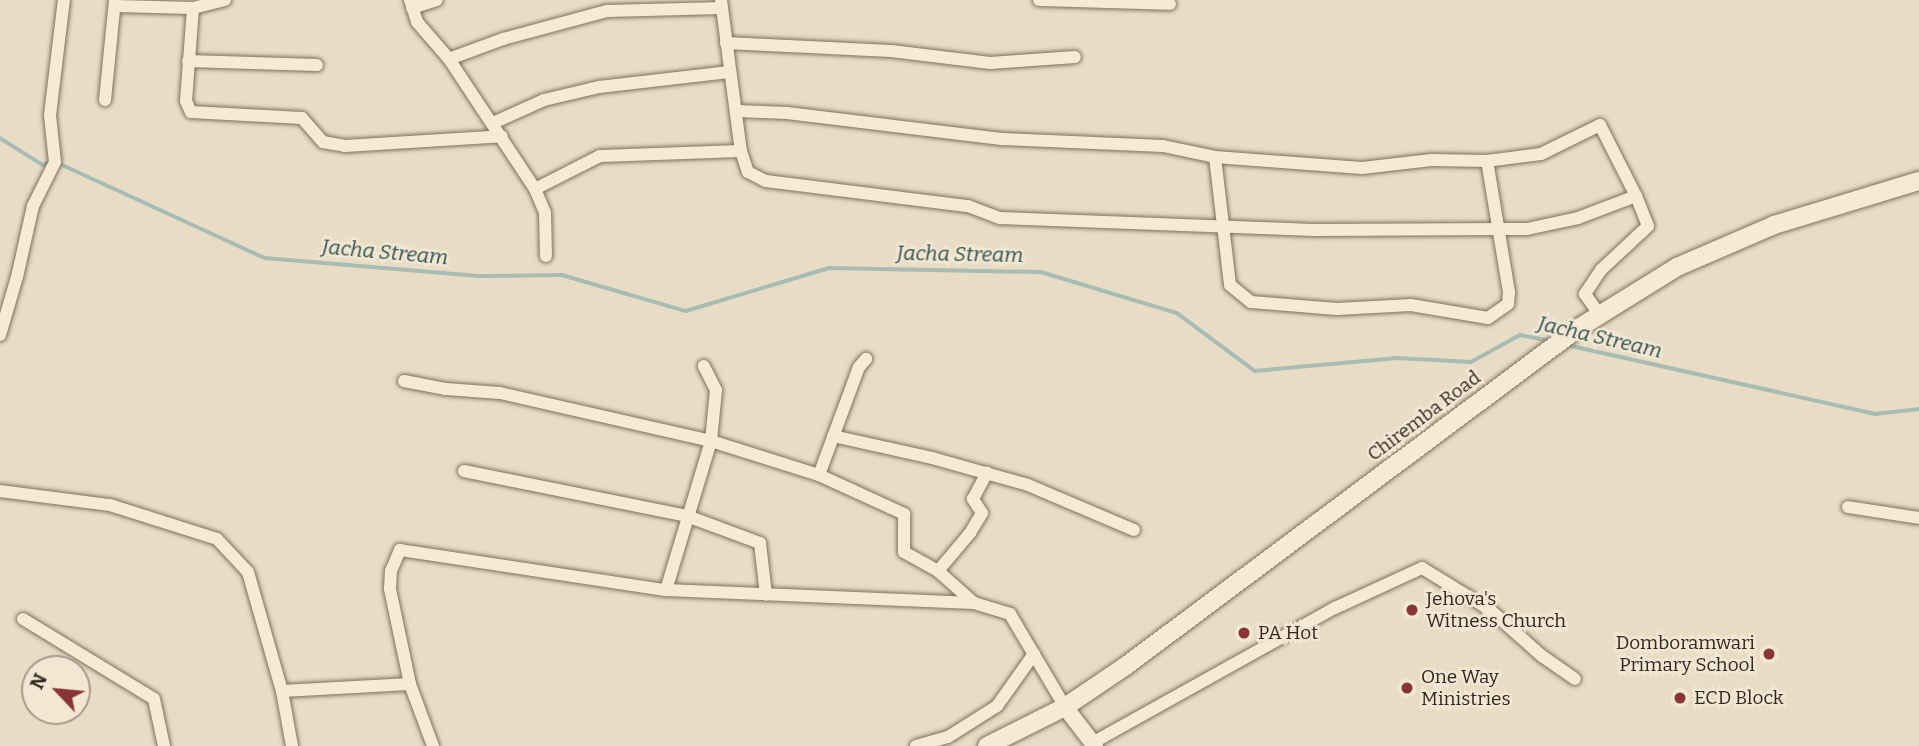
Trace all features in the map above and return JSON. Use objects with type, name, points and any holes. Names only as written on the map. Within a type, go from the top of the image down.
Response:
[{"type":"main road","name":"Chiremba Road","points":[[987,746],[1065,707],[1181,626],[1599,314],[1677,267],[1722,245],[1812,212],[1919,181]]},
{"type":"street","points":[[0,335],[33,206],[55,162],[50,115],[64,0]]},
{"type":"street","points":[[105,100],[115,3],[192,8],[225,0]]},
{"type":"street","points":[[437,0],[411,4],[417,22],[449,59],[535,189],[545,213],[546,256]]},
{"type":"street","points":[[1039,0],[1170,4]]},
{"type":"street","points":[[449,59],[503,40],[607,11],[721,4],[741,151],[748,172],[766,181],[968,206],[1000,218],[1223,224],[1314,230],[1527,229],[1578,218],[1636,196]]},
{"type":"street","points":[[192,8],[186,101],[191,112],[302,118],[323,142],[345,146],[502,136]]},
{"type":"street","points":[[726,43],[891,51],[990,63],[1074,58]]},
{"type":"street","points":[[188,61],[317,65]]},
{"type":"street","points":[[493,123],[544,100],[599,87],[729,72]]},
{"type":"street","points":[[737,111],[787,113],[1003,139],[1163,146],[1214,157],[1362,168],[1432,160],[1487,161],[1542,153],[1600,125],[1636,196],[1647,226],[1601,270],[1585,294],[1599,314]]},
{"type":"street","points":[[535,189],[600,156],[741,151]]},
{"type":"street","points":[[1214,157],[1230,285],[1251,302],[1337,309],[1411,305],[1488,318],[1508,304],[1509,292],[1487,161]]},
{"type":"street","points":[[819,475],[859,367],[866,359]]},
{"type":"street","points":[[666,590],[711,440],[716,390],[705,366]]},
{"type":"street","points":[[404,381],[446,389],[500,393],[711,440],[819,475],[904,514],[904,552],[938,571],[974,603]]},
{"type":"street","points":[[833,436],[932,458],[1045,490],[1134,530]]},
{"type":"street","points":[[464,471],[687,516],[760,543],[766,594]]},
{"type":"street","points":[[938,571],[970,533],[982,513],[973,499],[987,474]]},
{"type":"street","points":[[0,491],[110,505],[217,540],[248,572],[282,691],[292,746]]},
{"type":"street","points":[[1848,507],[1919,518]]},
{"type":"street","points":[[433,746],[410,684],[390,589],[391,571],[400,550],[666,590],[974,603],[1010,614],[1065,707],[1093,744],[1335,608],[1422,568],[1489,609],[1542,656],[1575,679]]},
{"type":"street","points":[[23,619],[154,699],[164,746]]},
{"type":"street","points":[[916,746],[948,737],[997,706],[1034,654]]},
{"type":"street","points":[[282,691],[410,684]]},
{"type":"waterway","name":"Jacha Stream","points":[[0,138],[43,165],[49,163]]},
{"type":"waterway","name":"Jacha Stream","points":[[56,162],[265,258],[481,276],[562,275],[686,311],[829,268],[1041,272],[1177,313],[1255,371],[1397,358],[1471,362],[1520,335],[1550,341]]},
{"type":"waterway","name":"Jacha Stream","points":[[1567,345],[1876,414],[1919,409]]},
{"type":"place","name":"Jehova's Witness Church","points":[[1412,610]]},
{"type":"place","name":"PA Hot","points":[[1244,633]]},
{"type":"place","name":"Domboramwari Primary School","points":[[1769,654]]},
{"type":"place","name":"One Way Ministries","points":[[1407,688]]},
{"type":"place","name":"ECD Block","points":[[1680,698]]}]
